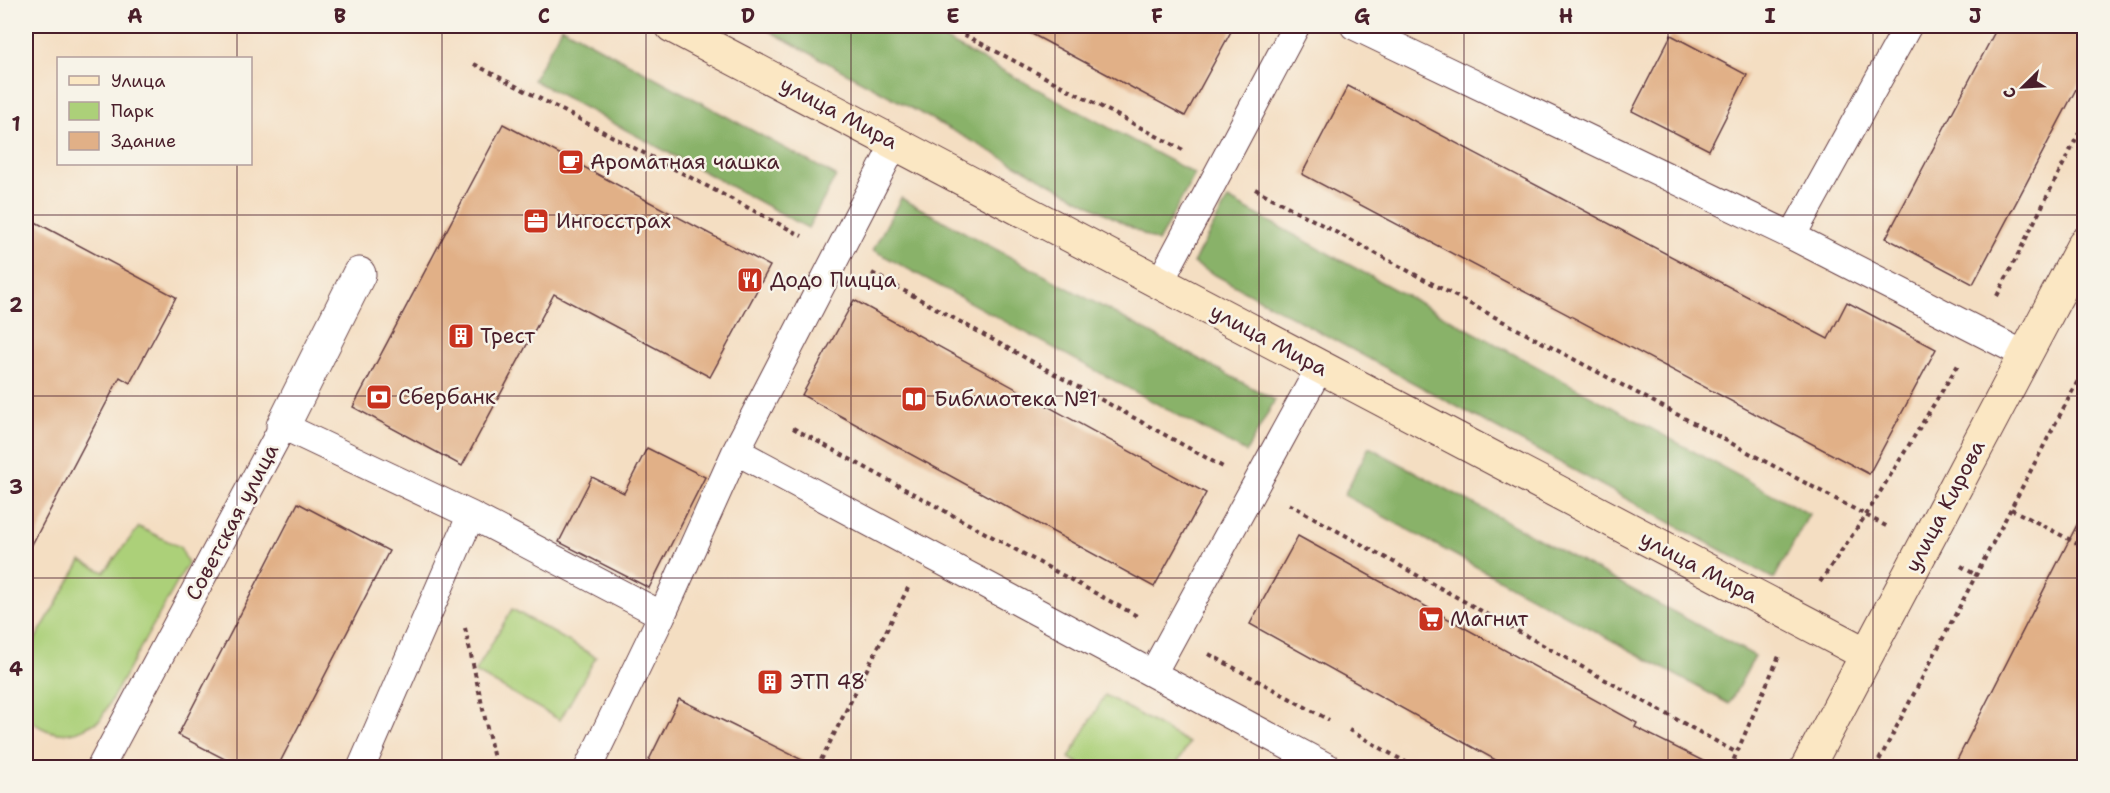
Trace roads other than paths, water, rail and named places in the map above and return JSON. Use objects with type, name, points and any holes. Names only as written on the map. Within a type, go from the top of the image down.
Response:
[{"type":"street","name":"улица Мира","points":[[672,26],[1866,654]]},
{"type":"street","name":"улица Кирова","points":[[1807,768],[2085,244]]},
{"type":"street","name":"Советская улица","points":[[283,426],[359,273]]},
{"type":"lane","points":[[1160,282],[1296,26]]},
{"type":"lane","points":[[1354,26],[1792,236],[2025,355]]},
{"type":"lane","points":[[1792,236],[1908,26]]},
{"type":"lane","points":[[588,768],[662,615],[736,451],[895,143]]},
{"type":"lane","points":[[1153,673],[1320,367]]},
{"type":"lane","points":[[283,426],[471,515],[662,615]]},
{"type":"lane","name":"Советская улица","points":[[100,768],[283,426]]},
{"type":"lane","points":[[736,451],[1329,768]]},
{"type":"lane","points":[[361,768],[471,515]]},
{"type":"place","name":"Ароматная чашка","points":[[571,162]]},
{"type":"place","name":"Ингосстрах","points":[[536,221]]},
{"type":"place","name":"Додо Пицца","points":[[750,280]]},
{"type":"place","name":"Трест","points":[[461,336]]},
{"type":"place","name":"Сбербанк","points":[[379,397]]},
{"type":"place","name":"Библиотека №1","points":[[914,399]]},
{"type":"place","name":"Магнит","points":[[1431,619]]},
{"type":"place","name":"ЭТП 48","points":[[770,682]]}]
